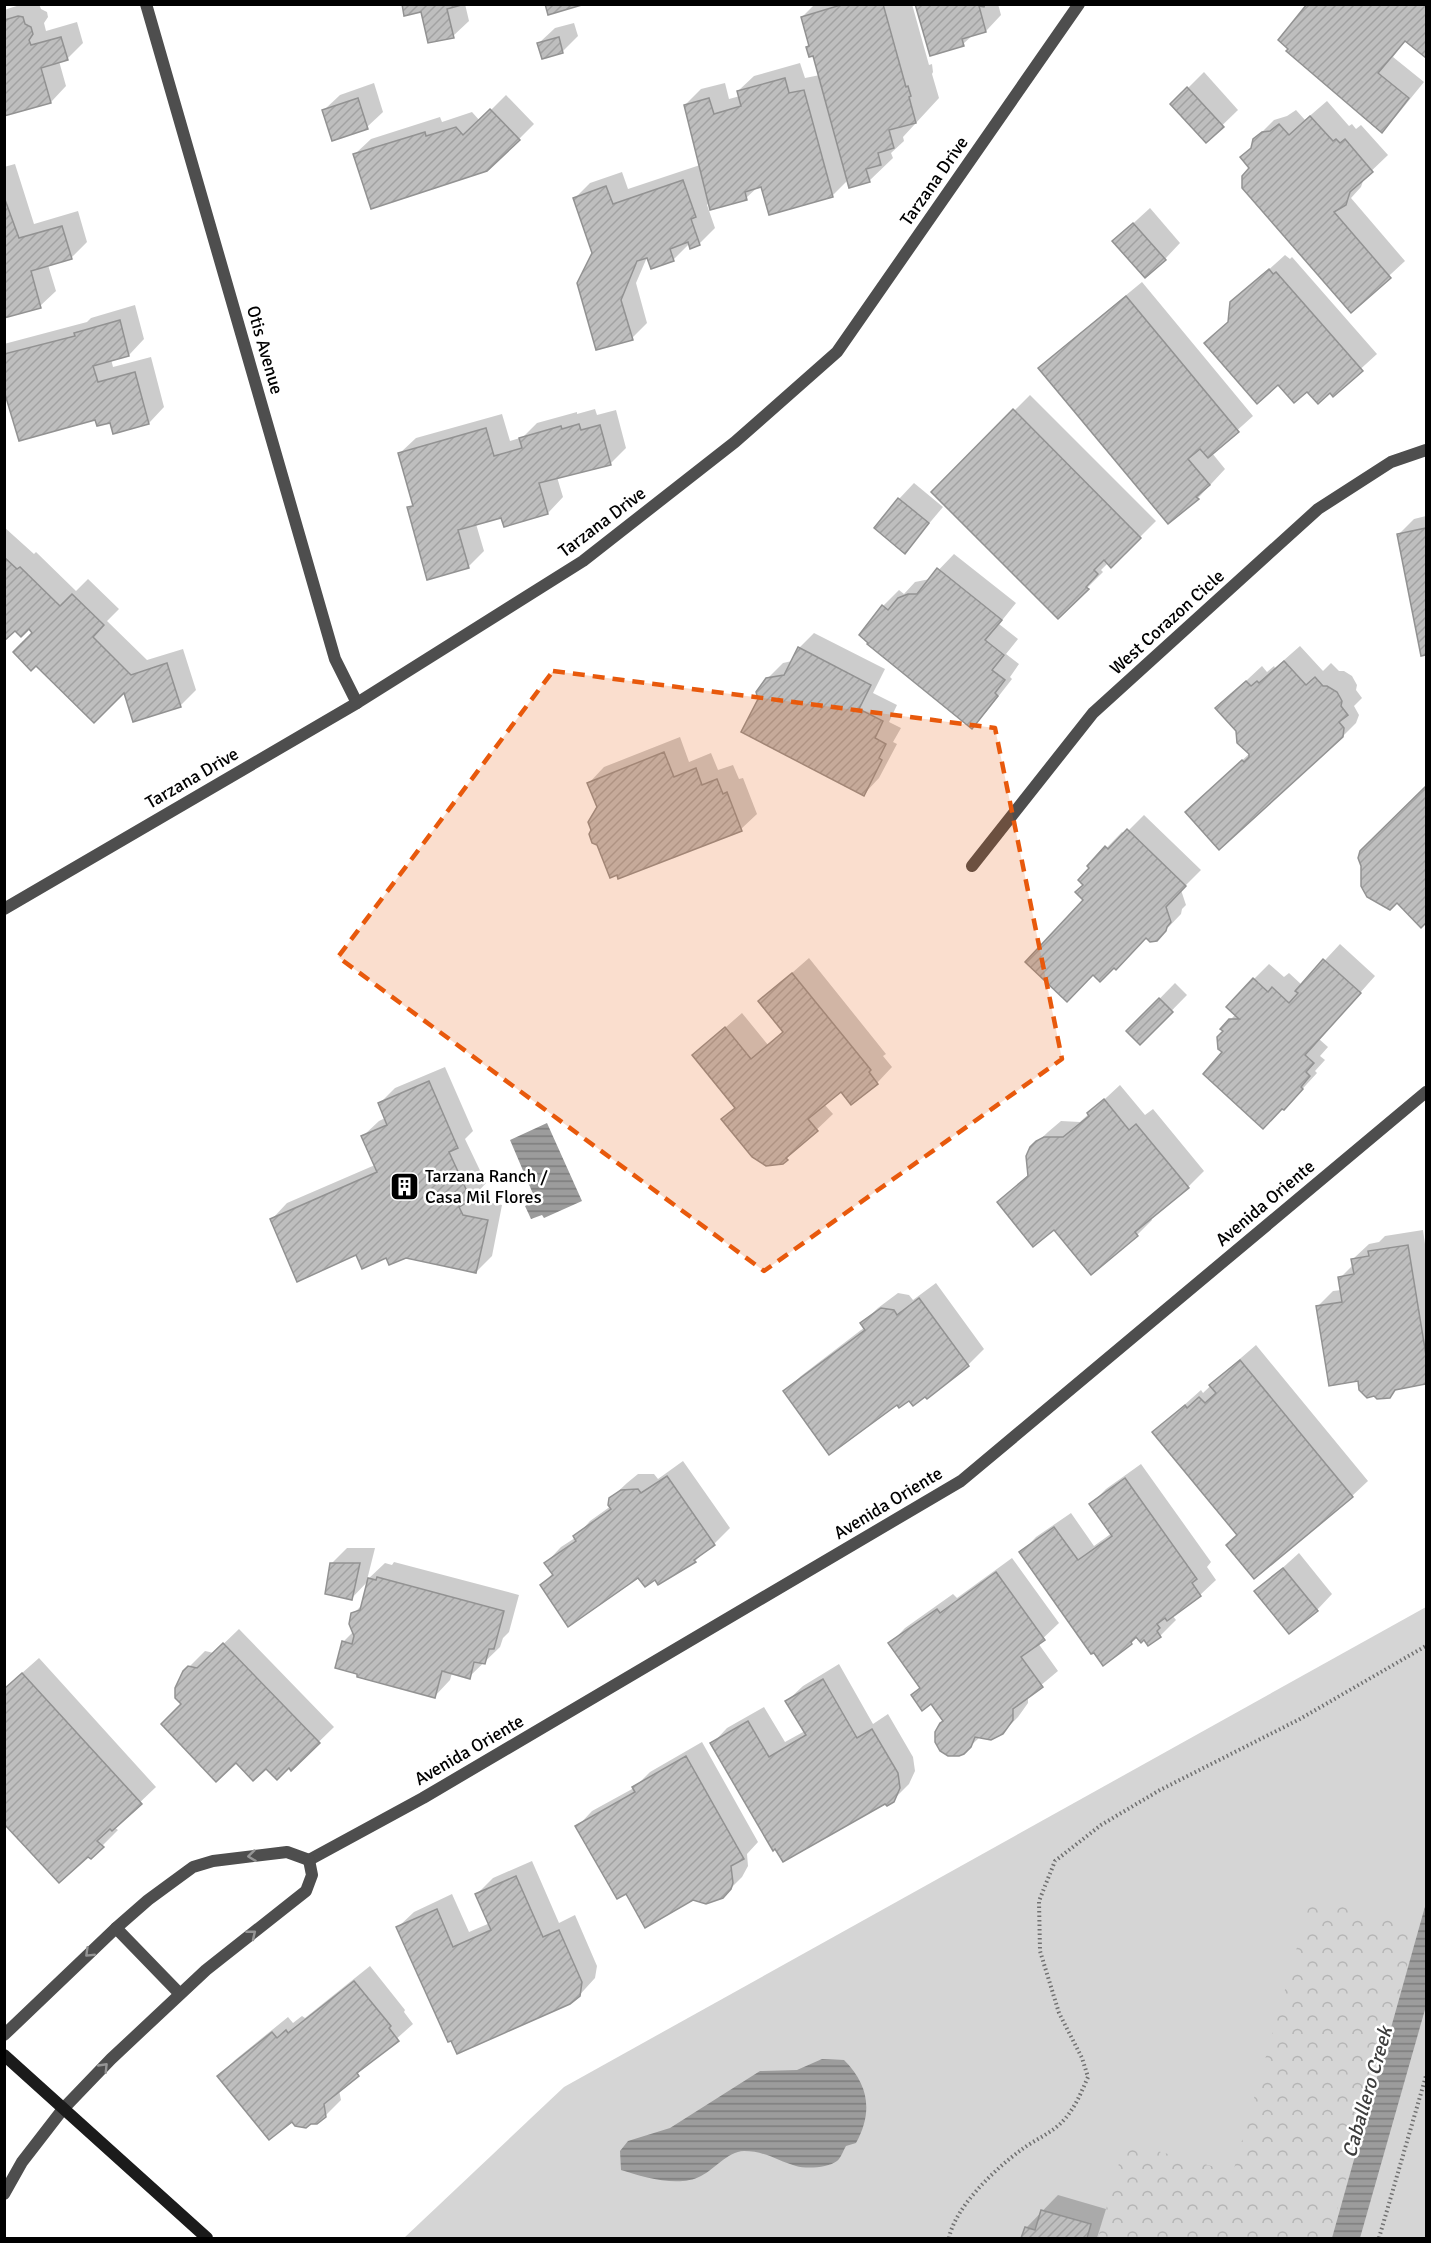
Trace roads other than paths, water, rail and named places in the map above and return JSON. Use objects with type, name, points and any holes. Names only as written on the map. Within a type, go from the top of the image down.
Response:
[{"type":"main road","points":[[4,2055],[207,2238]]},
{"type":"street","name":"Otis Avenue","points":[[146,4],[335,659],[357,703]]},
{"type":"street","name":"Tarzana Drive","points":[[4,909],[357,703],[583,561],[735,442],[837,352],[1079,4]]},
{"type":"street","name":"West Corazon Cicle","points":[[972,866],[1093,713],[1318,509],[1391,462],[1426,450]]},
{"type":"street","name":"Avenida Oriente","points":[[309,1860],[423,1798],[961,1480],[1426,1092]]},
{"type":"street","points":[[4,2035],[116,1928],[148,1900],[193,1868],[213,1861],[287,1852],[309,1860],[312,1875],[306,1891],[206,1970],[111,2059],[63,2109],[22,2162],[4,2194]]},
{"type":"street","points":[[116,1928],[180,1994]]},
{"type":"place","name":"Tarzana Ranch / Casa Mil Flores","points":[[404,1186]]},
{"type":"water label","name":"Caballero Creek","points":[[1367,2092]]}]
